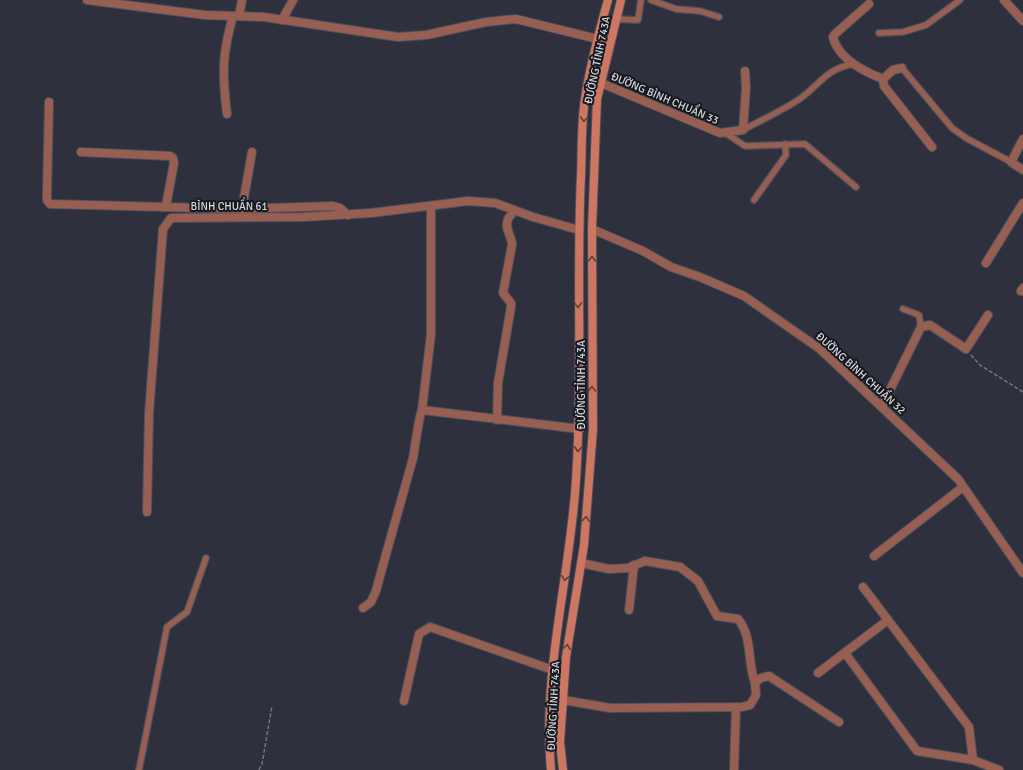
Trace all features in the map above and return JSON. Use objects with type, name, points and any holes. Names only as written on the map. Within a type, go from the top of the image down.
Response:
[{"type":"main road","name":"ĐƯỜNG TỈNH 743A","points":[[552,770],[549,744],[553,670],[575,500],[580,429],[578,230],[585,100],[597,39],[608,0]]},
{"type":"main road","name":"ĐƯỜNG TỈNH 743A","points":[[562,770],[560,742],[566,657],[581,563],[593,429],[592,229],[597,99],[621,0]]},
{"type":"street","points":[[87,0],[165,10],[282,20],[409,37],[486,22],[516,19],[610,42]]},
{"type":"street","points":[[227,114],[222,78],[226,39],[242,0]]},
{"type":"street","points":[[282,20],[293,0]]},
{"type":"street","points":[[1004,0],[1023,21]]},
{"type":"street","points":[[869,4],[835,34],[834,37],[838,47],[854,64],[884,79]]},
{"type":"street","points":[[902,68],[893,70],[884,79],[884,86],[932,147]]},
{"type":"street","points":[[743,130],[746,88],[745,71]]},
{"type":"street","name":"ĐƯỜNG BÌNH CHUẨN 33","points":[[601,83],[720,133],[727,134],[743,130]]},
{"type":"street","points":[[49,102],[47,200],[50,204],[242,209],[333,206],[340,208],[348,214]]},
{"type":"street","points":[[1023,139],[1011,162],[1023,170]]},
{"type":"street","points":[[81,152],[170,156],[173,158],[174,163],[166,206]]},
{"type":"street","points":[[242,209],[252,152]]},
{"type":"street","name":"BÌNH CHUẨN 61","points":[[147,512],[149,413],[163,229],[171,218],[302,217],[475,202],[495,203],[578,230]]},
{"type":"street","points":[[986,263],[1023,203]]},
{"type":"street","points":[[363,608],[371,602],[376,591],[419,430],[431,334],[431,206]]},
{"type":"street","points":[[497,420],[498,383],[511,307],[511,303],[503,293],[512,245],[512,240],[507,229],[509,218],[514,210]]},
{"type":"street","name":"ĐƯỜNG BÌNH CHUẨN 32","points":[[592,229],[643,251],[671,267],[700,277],[744,296],[820,349],[958,479],[1023,573]]},
{"type":"street","points":[[882,406],[921,327],[930,325],[966,349],[988,315]]},
{"type":"street","points":[[422,410],[580,429]]},
{"type":"street","points":[[874,556],[963,487]]},
{"type":"street","points":[[563,700],[610,708],[736,707],[750,705],[756,695],[747,637],[743,624],[738,619],[717,616],[698,580],[680,567],[645,561],[628,568],[609,569],[581,563]]},
{"type":"street","points":[[628,610],[634,565]]},
{"type":"street","points":[[863,587],[969,727],[973,760]]},
{"type":"street","points":[[818,673],[888,620]]},
{"type":"street","points":[[404,701],[419,634],[430,627],[553,670]]},
{"type":"street","points":[[845,653],[917,751],[973,760],[999,770]]},
{"type":"street","points":[[755,682],[761,678],[769,676],[839,722]]},
{"type":"street","points":[[734,770],[736,707]]},
{"type":"lane","points":[[616,19],[638,20],[641,0]]},
{"type":"lane","points":[[651,0],[676,9],[700,11],[720,17]]},
{"type":"lane","points":[[879,33],[904,32],[926,25],[960,0]]},
{"type":"lane","points":[[743,130],[792,104],[832,71],[843,66],[854,64]]},
{"type":"lane","points":[[902,68],[952,128],[966,138],[1011,162]]},
{"type":"lane","points":[[727,134],[745,146],[805,144],[856,187]]},
{"type":"lane","points":[[754,200],[786,155],[785,144]]},
{"type":"lane","points":[[904,309],[919,315],[921,327]]},
{"type":"lane","points":[[139,770],[167,627],[187,612],[206,558]]},
{"type":"path","points":[[966,349],[980,366],[1023,392]]},
{"type":"path","points":[[259,770],[262,764],[272,706]]}]
